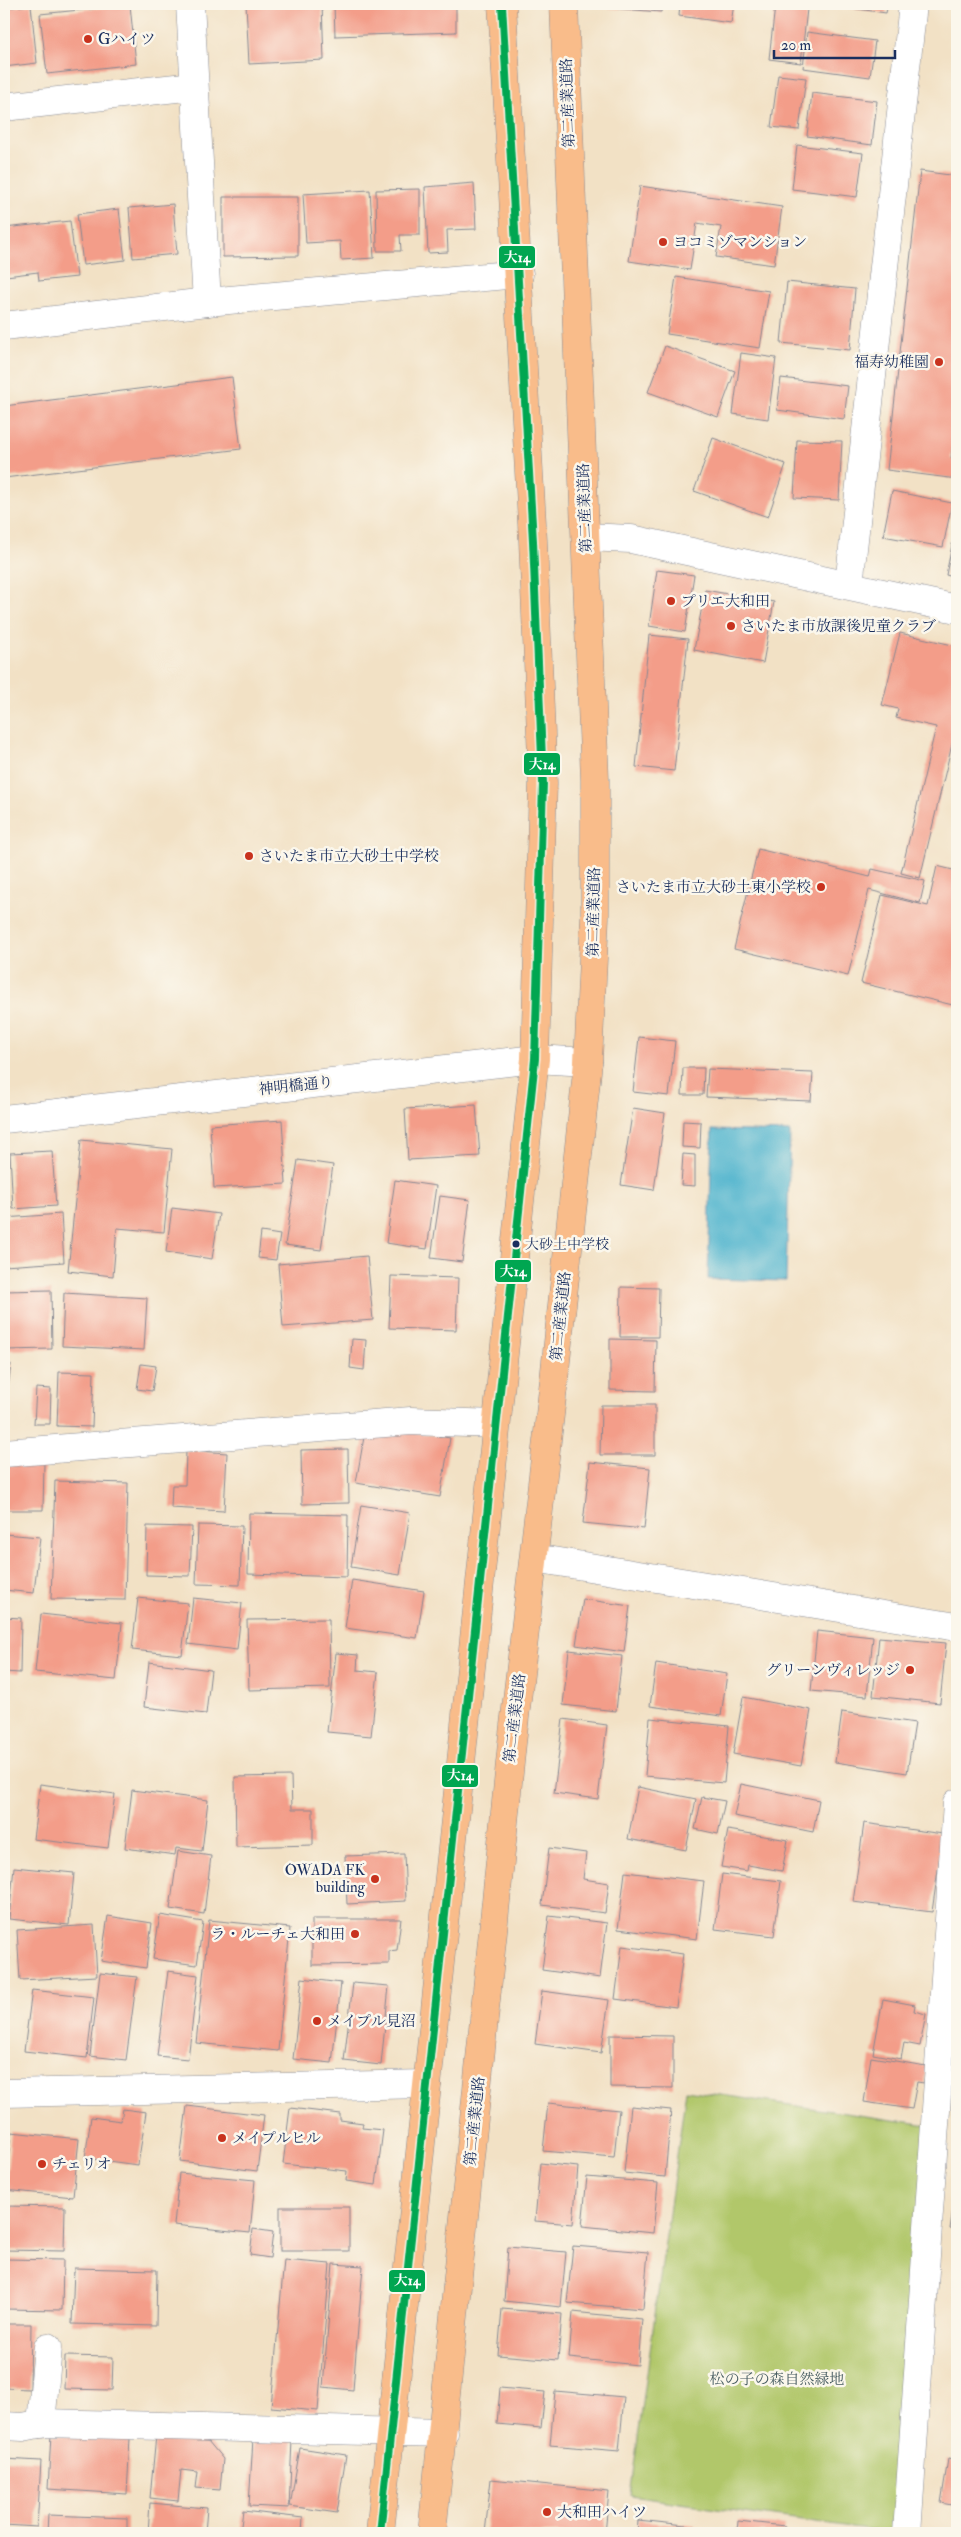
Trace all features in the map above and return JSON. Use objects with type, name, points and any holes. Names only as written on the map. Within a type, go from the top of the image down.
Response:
[{"type":"main road","points":[[380,2533],[535,1059],[543,783],[519,274],[502,4]]},
{"type":"main road","name":"第二産業道路","points":[[432,2533],[444,2433],[512,1743],[588,1062],[595,917],[595,780],[564,4]]},
{"type":"street","points":[[190,4],[207,302]]},
{"type":"street","points":[[849,585],[912,4]]},
{"type":"street","points":[[4,107],[194,86]]},
{"type":"street","points":[[4,326],[207,302],[519,274]]},
{"type":"street","points":[[586,537],[631,539],[957,610]]},
{"type":"street","name":"神明橋通り","points":[[4,1119],[535,1059],[588,1062]]},
{"type":"street","points":[[4,1452],[412,1421],[496,1424]]},
{"type":"street","points":[[534,1558],[957,1627]]},
{"type":"street","points":[[907,2533],[957,1802]]},
{"type":"street","points":[[4,2093],[428,2084]]},
{"type":"street","points":[[41,2424],[48,2348]]},
{"type":"street","points":[[4,2426],[23,2427],[41,2424],[391,2430],[444,2433]]},
{"type":"green space","name":"松の子の森自然緑地","points":[[686,2090],[928,2125],[895,2533],[630,2496]]},
{"type":"water","points":[[712,1130],[790,1132],[786,1281],[708,1279]]},
{"type":"building","points":[[246,4],[322,4],[324,60],[249,64]]},
{"type":"building","points":[[334,4],[456,4],[456,32],[335,36]]},
{"type":"building","points":[[610,4],[662,4],[661,12],[609,8]]},
{"type":"building","points":[[680,4],[734,4],[731,23],[679,16]]},
{"type":"building","points":[[822,4],[888,4],[886,13]]},
{"type":"building","points":[[31,5],[37,63],[4,67],[4,8]]},
{"type":"building","name":"Gハイツ","points":[[130,5],[136,64],[47,74],[40,14]]},
{"type":"building","points":[[775,6],[807,9],[801,63],[769,59]]},
{"type":"building","points":[[807,32],[875,41],[870,77],[803,68]]},
{"type":"building","points":[[778,75],[806,78],[799,130],[771,127]]},
{"type":"building","points":[[812,93],[877,101],[872,145],[807,136]]},
{"type":"building","points":[[797,145],[863,153],[857,197],[792,189]]},
{"type":"building","points":[[920,171],[957,176],[957,406],[951,459],[957,460],[957,479],[887,470]]},
{"type":"building","points":[[474,183],[476,229],[447,230],[448,252],[428,253],[425,187]]},
{"type":"building","name":"ヨコミゾマンション","points":[[640,186],[782,207],[774,265],[716,257],[721,227],[697,223],[690,270],[629,261]]},
{"type":"building","points":[[420,189],[420,235],[400,235],[401,251],[377,251],[376,190]]},
{"type":"building","points":[[370,190],[374,258],[341,260],[340,241],[306,243],[303,194]]},
{"type":"building","points":[[223,197],[298,197],[298,256],[223,257]]},
{"type":"building","points":[[173,204],[177,254],[133,258],[129,208]]},
{"type":"building","points":[[119,209],[125,260],[83,265],[77,214]]},
{"type":"building","points":[[70,221],[77,277],[39,281],[38,272],[6,276],[4,228]]},
{"type":"building","points":[[676,277],[769,291],[760,348],[667,334]]},
{"type":"building","points":[[787,282],[855,289],[850,350],[781,343]]},
{"type":"building","points":[[665,346],[735,371],[718,417],[648,392]]},
{"type":"building","points":[[741,353],[776,358],[768,419],[733,414]]},
{"type":"building","points":[[232,377],[241,449],[4,478],[4,406]]},
{"type":"building","points":[[781,378],[848,386],[844,419],[777,410]]},
{"type":"building","points":[[713,438],[786,464],[768,517],[694,491]]},
{"type":"building","points":[[797,440],[842,441],[839,500],[794,498]]},
{"type":"building","points":[[892,491],[952,503],[943,547],[883,536]]},
{"type":"building","points":[[957,525],[957,578],[946,575]]},
{"type":"building","name":"プリエ大和田","points":[[657,570],[694,575],[685,632],[649,626]]},
{"type":"building","points":[[705,590],[774,602],[763,663],[694,650]]},
{"type":"building","points":[[900,633],[957,646],[957,733],[955,732],[920,878],[901,873],[936,727],[896,718],[898,709],[882,705]]},
{"type":"building","points":[[649,635],[688,639],[674,771],[636,767]]},
{"type":"building","points":[[758,849],[870,877],[872,869],[925,881],[920,903],[869,890],[848,976],[734,949]]},
{"type":"building","points":[[937,866],[957,871],[957,1006],[861,983],[882,895],[928,906]]},
{"type":"building","points":[[639,1037],[675,1041],[669,1096],[633,1092]]},
{"type":"building","points":[[683,1068],[704,1068],[703,1095],[682,1095]]},
{"type":"building","points":[[708,1069],[813,1073],[811,1101],[706,1097]]},
{"type":"building","points":[[476,1105],[480,1156],[408,1160],[405,1109]]},
{"type":"building","points":[[633,1108],[665,1113],[654,1190],[621,1185]]},
{"type":"building","points":[[282,1120],[286,1184],[214,1188],[210,1125]]},
{"type":"building","points":[[683,1121],[701,1122],[700,1148],[682,1147]]},
{"type":"building","points":[[81,1140],[172,1149],[164,1232],[117,1228],[113,1276],[68,1271]]},
{"type":"building","points":[[52,1151],[56,1206],[13,1209],[10,1153]]},
{"type":"building","points":[[683,1154],[695,1155],[695,1186],[681,1185]]},
{"type":"building","points":[[298,1160],[333,1165],[321,1250],[285,1245]]},
{"type":"building","points":[[395,1180],[436,1186],[427,1249],[386,1243]]},
{"type":"building","points":[[440,1196],[470,1200],[462,1262],[431,1258]]},
{"type":"building","points":[[172,1208],[219,1214],[212,1259],[166,1252]]},
{"type":"building","points":[[61,1214],[64,1262],[4,1266],[4,1218]]},
{"type":"building","points":[[261,1232],[280,1235],[276,1260],[258,1258]]},
{"type":"building","points":[[367,1256],[373,1320],[283,1327],[278,1264]]},
{"type":"building","points":[[391,1276],[458,1278],[456,1330],[389,1328]]},
{"type":"building","points":[[621,1287],[659,1288],[658,1337],[620,1337]]},
{"type":"building","points":[[51,1290],[52,1349],[4,1350],[4,1291]]},
{"type":"building","points":[[64,1293],[147,1298],[144,1350],[62,1346]]},
{"type":"building","points":[[352,1339],[366,1340],[364,1370],[350,1368]]},
{"type":"building","points":[[610,1339],[656,1340],[655,1391],[610,1390]]},
{"type":"building","points":[[4,1363],[11,1364],[5,1412],[4,1412]]},
{"type":"building","points":[[141,1364],[156,1366],[152,1391],[137,1389]]},
{"type":"building","points":[[59,1372],[94,1373],[92,1427],[57,1426]]},
{"type":"building","points":[[36,1388],[51,1389],[50,1424],[34,1424]]},
{"type":"building","points":[[601,1405],[655,1405],[655,1455],[600,1455]]},
{"type":"building","points":[[394,1429],[450,1438],[440,1497],[356,1483],[364,1437]]},
{"type":"building","points":[[348,1449],[349,1503],[302,1504],[301,1450]]},
{"type":"building","points":[[186,1450],[227,1453],[224,1511],[171,1508],[172,1485],[185,1485]]},
{"type":"building","points":[[590,1462],[650,1468],[644,1529],[583,1523]]},
{"type":"building","points":[[4,1463],[44,1463],[43,1510],[4,1510]]},
{"type":"building","points":[[55,1481],[128,1483],[125,1600],[51,1599]]},
{"type":"building","points":[[361,1505],[410,1513],[400,1575],[351,1567]]},
{"type":"building","points":[[249,1513],[348,1515],[347,1577],[248,1574]]},
{"type":"building","points":[[198,1525],[242,1526],[240,1585],[196,1584]]},
{"type":"building","points":[[147,1526],[192,1527],[190,1576],[146,1575]]},
{"type":"building","points":[[4,1534],[40,1537],[34,1593],[4,1590]]},
{"type":"building","points":[[352,1580],[424,1591],[417,1638],[345,1628]]},
{"type":"building","points":[[138,1598],[188,1603],[182,1655],[132,1650]]},
{"type":"building","points":[[193,1598],[242,1603],[237,1650],[188,1644]]},
{"type":"building","points":[[583,1599],[630,1606],[624,1652],[576,1645]]},
{"type":"building","points":[[41,1614],[122,1623],[116,1680],[35,1672]]},
{"type":"building","points":[[4,1617],[21,1618],[20,1673],[4,1672]]},
{"type":"building","points":[[329,1619],[330,1688],[249,1690],[247,1620]]},
{"type":"building","points":[[817,1631],[873,1637],[867,1696],[811,1691]]},
{"type":"building","name":"グリーンヴィレッジ","points":[[879,1637],[946,1643],[940,1703],[873,1696]]},
{"type":"building","points":[[569,1650],[622,1656],[616,1711],[563,1705]]},
{"type":"building","points":[[336,1653],[358,1655],[357,1670],[378,1672],[371,1736],[327,1732]]},
{"type":"building","points":[[149,1662],[211,1670],[206,1714],[144,1707]]},
{"type":"building","points":[[656,1663],[727,1674],[721,1716],[650,1706]]},
{"type":"building","points":[[743,1697],[811,1710],[801,1766],[733,1754]]},
{"type":"building","points":[[842,1712],[915,1723],[907,1773],[835,1762]]},
{"type":"building","points":[[650,1718],[729,1726],[724,1783],[645,1776]]},
{"type":"building","points":[[563,1719],[607,1725],[598,1799],[554,1793]]},
{"type":"building","points":[[291,1776],[292,1809],[313,1809],[313,1845],[236,1847],[235,1777]]},
{"type":"building","points":[[40,1784],[115,1794],[108,1848],[33,1839]]},
{"type":"building","points":[[741,1784],[819,1800],[813,1832],[734,1816]]},
{"type":"building","points":[[638,1787],[696,1799],[686,1850],[628,1839]]},
{"type":"building","points":[[132,1790],[208,1800],[202,1851],[176,1848],[175,1855],[125,1848]]},
{"type":"building","points":[[702,1797],[725,1801],[718,1834],[695,1829]]},
{"type":"building","points":[[864,1823],[943,1834],[932,1912],[853,1902]]},
{"type":"building","points":[[728,1830],[788,1840],[782,1871],[748,1865],[747,1871],[721,1867]]},
{"type":"building","points":[[549,1848],[586,1853],[583,1879],[609,1883],[605,1913],[542,1905]]},
{"type":"building","points":[[178,1851],[211,1856],[204,1914],[170,1909]]},
{"type":"building","name":"OWADA FK building","points":[[404,1854],[406,1901],[347,1904],[345,1856]]},
{"type":"building","points":[[14,1867],[74,1873],[69,1925],[9,1919]]},
{"type":"building","points":[[625,1872],[704,1881],[697,1939],[618,1929]]},
{"type":"building","points":[[722,1874],[781,1881],[774,1936],[715,1929]]},
{"type":"building","points":[[160,1915],[203,1922],[197,1965],[153,1959]]},
{"type":"building","points":[[108,1916],[152,1923],[146,1968],[101,1961]]},
{"type":"building","points":[[549,1916],[607,1923],[600,1978],[542,1970]]},
{"type":"building","name":"ラ・ルーチェ大和田","points":[[312,1919],[401,1919],[397,1950],[389,1951],[389,1964],[312,1965]]},
{"type":"building","points":[[209,1920],[290,1928],[278,2051],[196,2043]]},
{"type":"building","points":[[94,1925],[97,1976],[20,1980],[17,1930]]},
{"type":"building","points":[[622,1946],[683,1954],[676,2007],[615,1999]]},
{"type":"building","points":[[4,1956],[10,1957],[6,1984],[4,1984]]},
{"type":"building","points":[[168,1971],[198,1975],[188,2059],[157,2056]]},
{"type":"building","points":[[100,1973],[137,1977],[126,2060],[90,2056]]},
{"type":"building","name":"メイプル見沼","points":[[302,1978],[341,1983],[332,2063],[293,2059]]},
{"type":"building","points":[[353,1983],[389,1986],[381,2065],[344,2061]]},
{"type":"building","points":[[32,1990],[94,1997],[87,2058],[24,2051]]},
{"type":"building","points":[[542,1991],[609,2000],[601,2053],[535,2044]]},
{"type":"building","points":[[883,1999],[915,2005],[914,2011],[926,2014],[920,2046],[904,2043],[901,2059],[873,2054]]},
{"type":"building","points":[[610,2035],[673,2036],[673,2088],[610,2087]]},
{"type":"building","points":[[871,2057],[926,2066],[924,2083],[917,2082],[912,2109],[864,2102]]},
{"type":"building","points":[[548,2103],[619,2110],[614,2157],[543,2151]]},
{"type":"building","name":"メイプルヒル","points":[[187,2106],[264,2115],[257,2171],[180,2161]]},
{"type":"building","points":[[631,2106],[671,2110],[665,2177],[624,2173]]},
{"type":"building","points":[[290,2108],[340,2114],[340,2120],[363,2123],[362,2128],[383,2130],[376,2185],[346,2181],[347,2171],[283,2164]]},
{"type":"building","points":[[123,2109],[146,2112],[138,2165],[85,2158],[91,2117],[121,2121]]},
{"type":"building","name":"チェリオ","points":[[11,2132],[79,2139],[73,2197],[5,2190]]},
{"type":"building","points":[[540,2163],[578,2167],[573,2224],[535,2221]]},
{"type":"building","points":[[179,2173],[255,2180],[250,2233],[174,2225]]},
{"type":"building","points":[[587,2177],[658,2183],[653,2233],[582,2226]]},
{"type":"building","points":[[957,2188],[957,2230],[950,2229]]},
{"type":"building","points":[[4,2206],[65,2207],[64,2251],[4,2250]]},
{"type":"building","points":[[280,2207],[349,2207],[349,2251],[280,2251]]},
{"type":"building","points":[[253,2229],[273,2232],[270,2258],[250,2255]]},
{"type":"building","points":[[573,2246],[648,2252],[643,2309],[567,2303]]},
{"type":"building","points":[[508,2247],[566,2252],[561,2307],[504,2301]]},
{"type":"building","points":[[4,2259],[63,2260],[62,2310],[4,2309]]},
{"type":"building","points":[[284,2260],[330,2264],[318,2411],[271,2407]]},
{"type":"building","points":[[333,2264],[363,2266],[353,2390],[323,2387]]},
{"type":"building","points":[[74,2268],[157,2270],[156,2326],[72,2324]]},
{"type":"building","points":[[502,2309],[562,2314],[558,2360],[498,2355]]},
{"type":"building","points":[[573,2312],[642,2319],[638,2365],[569,2358]]},
{"type":"building","points":[[4,2324],[31,2324],[30,2389],[4,2388]]},
{"type":"building","points":[[65,2356],[113,2357],[112,2390],[64,2389]]},
{"type":"building","points":[[500,2388],[545,2392],[541,2428],[497,2424]]},
{"type":"building","points":[[555,2391],[624,2397],[619,2451],[550,2445]]},
{"type":"building","points":[[51,2434],[130,2438],[127,2494],[48,2489]]},
{"type":"building","points":[[156,2435],[208,2441],[223,2459],[220,2490],[196,2488],[198,2472],[181,2470],[178,2501],[150,2498]]},
{"type":"building","points":[[253,2438],[292,2440],[289,2508],[249,2506]]},
{"type":"building","points":[[300,2448],[346,2455],[337,2513],[290,2506]]},
{"type":"building","points":[[4,2459],[41,2461],[37,2527],[4,2525]]},
{"type":"building","points":[[948,2459],[957,2461],[957,2506],[941,2503]]},
{"type":"building","name":"大和田ハイツ","points":[[491,2479],[609,2491],[605,2533],[485,2533]]},
{"type":"building","points":[[150,2503],[207,2508],[205,2533],[148,2533]]},
{"type":"building","points":[[243,2511],[303,2518],[302,2533],[240,2533]]},
{"type":"building","points":[[48,2515],[127,2518],[127,2533],[47,2533]]},
{"type":"building","points":[[638,2520],[695,2526],[694,2533],[637,2533]]},
{"type":"building","points":[[738,2521],[785,2526],[784,2533],[737,2533]]},
{"type":"transit line","name":"大14","points":[[380,2533],[535,1059],[543,783],[533,541],[502,4]]},
{"type":"place","name":"Gハイツ","points":[[88,39]]},
{"type":"place","name":"ヨコミゾマンション","points":[[663,242]]},
{"type":"place","name":"福寿幼稚園","points":[[939,362]]},
{"type":"place","name":"プリエ大和田","points":[[671,601]]},
{"type":"place","name":"さいたま市放課後児童クラブ","points":[[731,626]]},
{"type":"place","name":"さいたま市立大砂土中学校","points":[[249,856]]},
{"type":"place","name":"さいたま市立大砂土東小学校","points":[[821,887]]},
{"type":"place","name":"大砂土中学校","points":[[516,1244]]},
{"type":"place","name":"グリーンヴィレッジ","points":[[910,1670]]},
{"type":"place","name":"OWADA FK building","points":[[375,1879]]},
{"type":"place","name":"ラ・ルーチェ大和田","points":[[355,1934]]},
{"type":"place","name":"メイプル見沼","points":[[317,2021]]},
{"type":"place","name":"メイプルヒル","points":[[222,2138]]},
{"type":"place","name":"チェリオ","points":[[42,2164]]},
{"type":"place","name":"大和田ハイツ","points":[[547,2512]]}]
